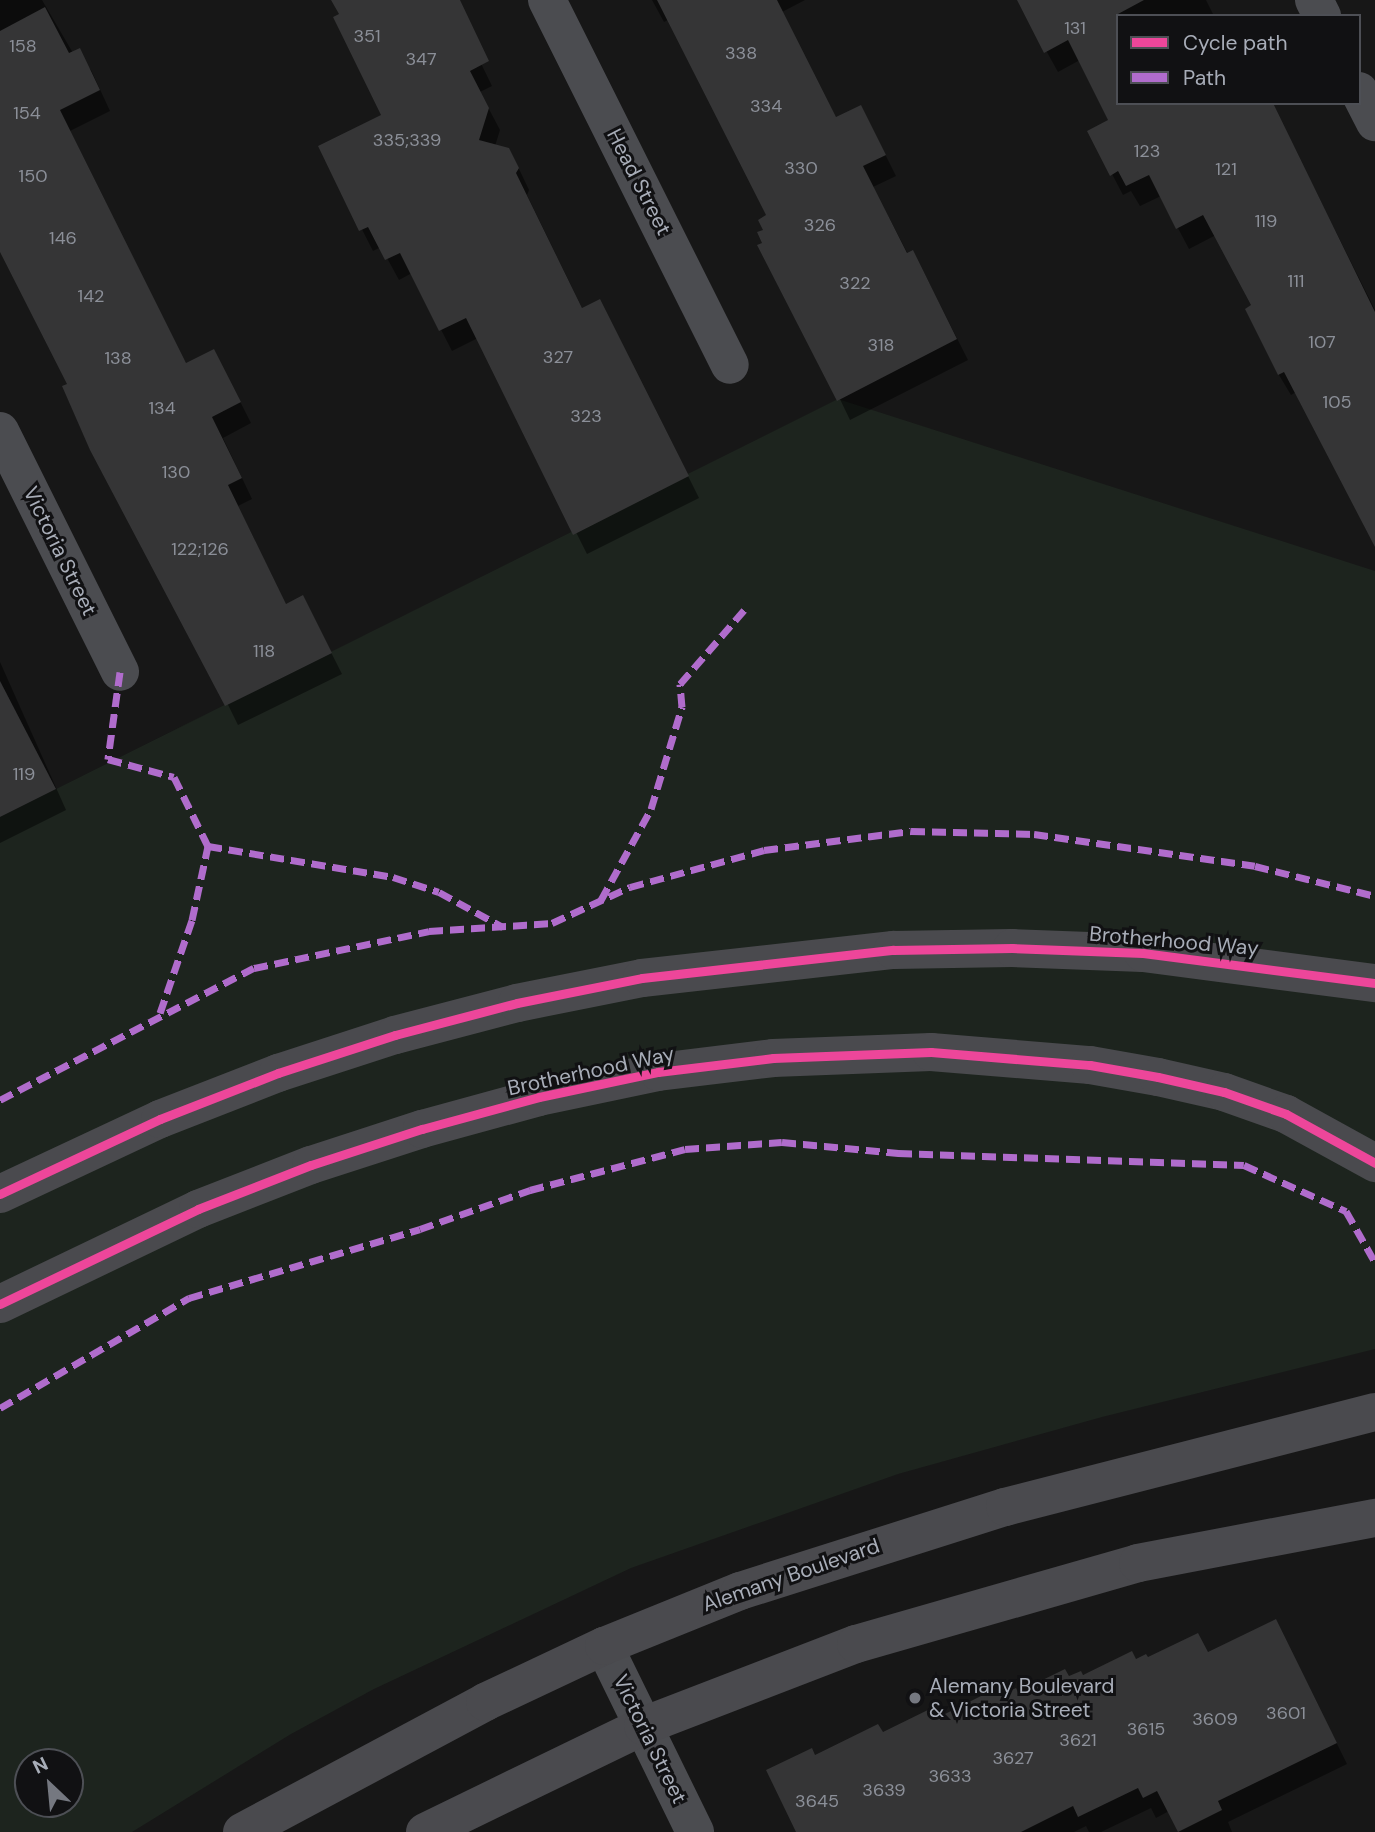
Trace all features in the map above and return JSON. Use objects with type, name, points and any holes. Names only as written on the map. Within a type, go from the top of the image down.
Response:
[{"type":"main road","name":"Brotherhood Way","points":[[0,1194],[160,1119],[278,1073],[395,1035],[517,1003],[642,978],[893,950],[1012,948],[1143,953],[1375,983]]},
{"type":"main road","name":"Brotherhood Way","points":[[0,1304],[198,1209],[311,1165],[422,1129],[565,1091],[658,1072],[773,1058],[931,1052],[1090,1065],[1224,1092],[1286,1114],[1375,1163]]},
{"type":"main road","points":[[1334,1423],[1375,1398]]},
{"type":"main road","name":"Alemany Boulevard","points":[[242,1832],[403,1743],[604,1646],[740,1591],[915,1532],[1375,1412]]},
{"type":"main road","points":[[425,1832],[643,1726],[856,1644],[1030,1591],[1214,1546],[1375,1518]]},
{"type":"street","name":"Head Street","points":[[547,0],[730,365]]},
{"type":"street","points":[[1361,95],[1375,122]]},
{"type":"street","name":"Victoria Street","points":[[0,430],[120,672]]},
{"type":"street","name":"Victoria Street","points":[[604,1646],[695,1832]]},
{"type":"shaded area","points":[[838,399],[1375,571],[1375,1349],[1102,1417],[898,1474],[631,1568],[374,1689],[291,1734],[132,1832],[0,1832],[0,817]]},
{"type":"building","points":[[331,0],[460,0],[489,61],[470,71],[489,108],[479,140],[509,148],[519,168],[516,173],[582,308],[600,299],[689,476],[573,535],[466,318],[439,331],[400,253],[385,260],[368,227],[359,231],[318,146],[381,115],[333,17],[339,14]]},
{"type":"building","points":[[657,0],[777,0],[836,117],[861,105],[886,155],[863,166],[907,253],[913,250],[957,339],[837,401],[757,245],[762,243],[757,232],[763,230],[758,220],[766,215]]},
{"type":"building","points":[[1017,0],[1144,0],[1116,14],[1116,105],[1274,105],[1375,312],[1375,547],[1284,372],[1278,375],[1245,309],[1251,305],[1203,215],[1176,229],[1149,175],[1126,186],[1118,171],[1110,176],[1087,131],[1108,120],[1068,40],[1044,53]]},
{"type":"building","points":[[45,7],[69,53],[80,48],[100,90],[60,110],[186,363],[214,349],[241,402],[212,417],[242,478],[228,485],[286,604],[303,595],[332,653],[225,706],[90,450],[62,386],[67,384],[0,252],[0,31]]},
{"type":"building","points":[[0,681],[56,789],[0,817]]},
{"type":"building","points":[[1276,1619],[1337,1743],[1218,1801],[1222,1810],[1178,1832],[1157,1791],[1143,1798],[1138,1788],[1078,1817],[1073,1806],[1021,1832],[796,1832],[766,1770],[812,1748],[815,1755],[878,1724],[883,1732],[938,1705],[943,1715],[1001,1686],[1005,1693],[1016,1688],[1018,1692],[1065,1669],[1069,1676],[1081,1671],[1083,1675],[1132,1651],[1136,1659],[1146,1654],[1148,1657],[1198,1633],[1208,1652]]},
{"type":"marked path","points":[[601,900],[651,809],[682,707],[680,684],[744,610]]},
{"type":"marked path","points":[[120,672],[108,759],[174,777],[208,846]]},
{"type":"marked path","points":[[0,1100],[254,968],[429,931],[552,923],[630,887],[764,850],[911,831],[1034,834],[1255,866],[1375,896]]},
{"type":"marked path","points":[[160,1013],[192,920],[208,846],[393,877],[439,892],[503,927]]},
{"type":"marked path","points":[[0,1408],[189,1298],[420,1229],[530,1190],[685,1149],[782,1142],[898,1153],[1244,1165],[1346,1211],[1375,1262]]},
{"type":"cycle path","points":[[0,1194],[160,1119],[278,1073],[395,1035],[517,1003],[642,978],[893,950],[1012,948],[1143,953],[1375,983]]},
{"type":"cycle path","points":[[0,1304],[198,1209],[311,1165],[422,1129],[539,1097],[658,1072],[773,1058],[931,1052],[1090,1065],[1224,1092],[1286,1114],[1375,1163]]},
{"type":"place","name":"Alemany Boulevard & Victoria Street","points":[[915,1698]]}]
